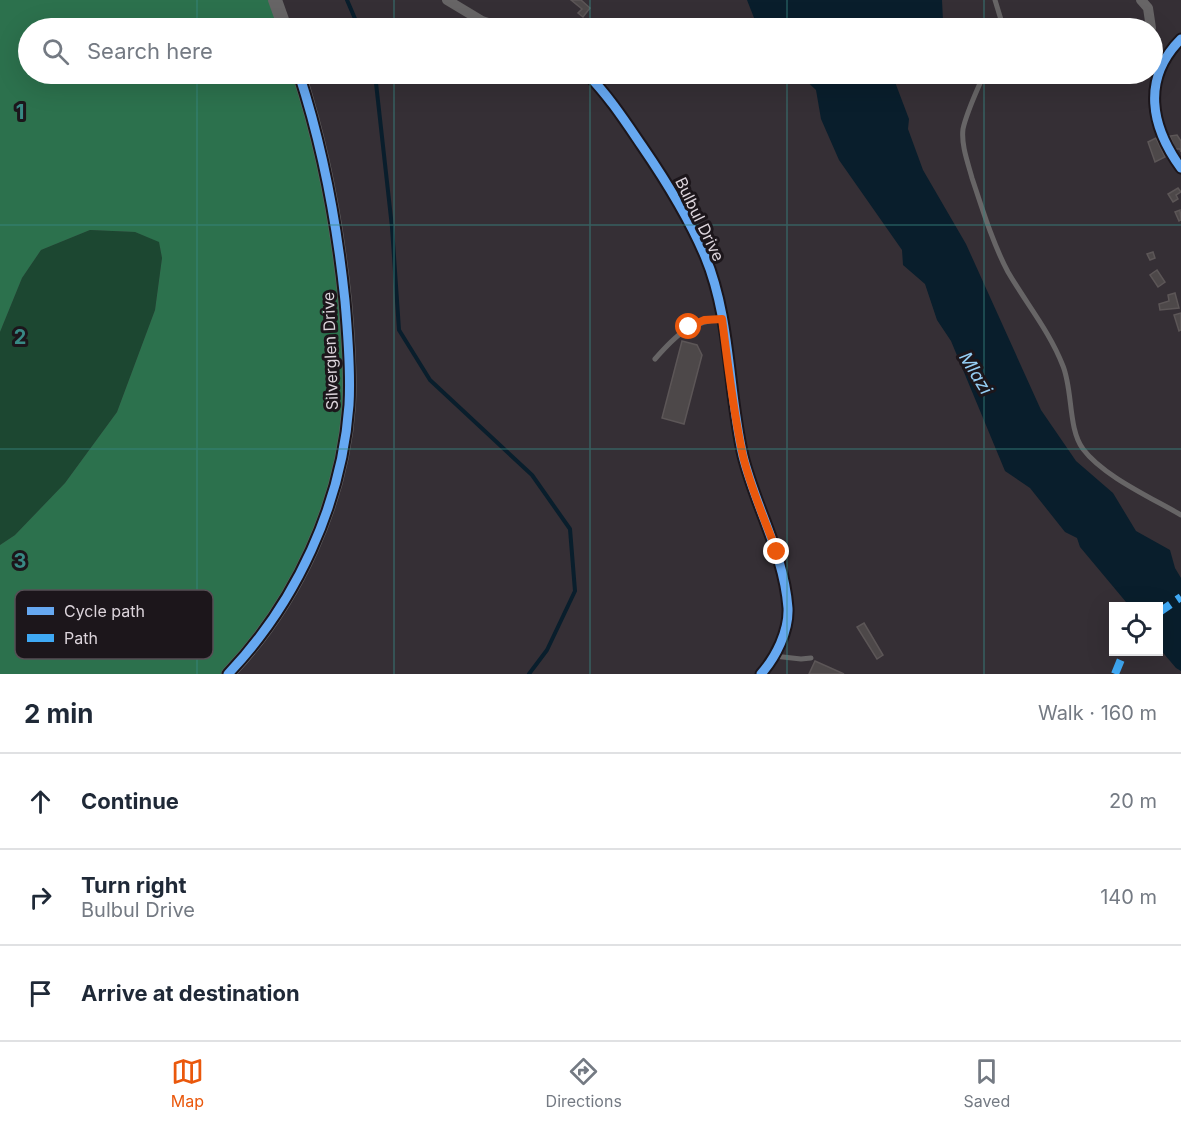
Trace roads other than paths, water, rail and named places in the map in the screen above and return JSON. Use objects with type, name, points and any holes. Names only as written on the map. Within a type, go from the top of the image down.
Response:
[{"type":"street","points":[[275,0],[281,18]]},
{"type":"street","points":[[447,0],[477,18]]},
{"type":"street","points":[[1141,0],[1148,8],[1150,18]]},
{"type":"street","points":[[1163,58],[1181,39]]},
{"type":"street","name":"Silverglen Drive","points":[[228,674],[264,632],[282,606],[315,540],[337,474],[349,406],[347,321],[337,234],[322,152],[302,84]]},
{"type":"street","name":"Bulbul Drive","points":[[595,84],[622,116],[682,208],[706,257],[722,319],[743,456],[777,552],[786,599],[787,620],[782,639],[774,656],[761,674]]},
{"type":"street","points":[[1156,84],[1157,124],[1168,151],[1181,168]]},
{"type":"lane","points":[[995,0],[1000,18]]},
{"type":"lane","points":[[980,84],[963,129],[963,145],[970,171],[980,203],[1007,269],[1054,346],[1064,368],[1071,395],[1076,434],[1082,448],[1096,464],[1181,515]]},
{"type":"lane","points":[[655,359],[675,336],[689,327],[704,320],[722,319]]},
{"type":"lane","points":[[774,656],[811,658]]},
{"type":"water","points":[[747,0],[942,0],[943,18],[754,18]]},
{"type":"water","name":"Mlazi","points":[[810,84],[896,84],[909,119],[908,129],[923,170],[966,244],[1041,410],[1076,461],[1113,493],[1136,531],[1170,550],[1175,568],[1181,578],[1181,671],[1163,653],[1163,602],[1126,602],[1080,547],[1077,538],[1065,532],[1030,488],[1005,471],[951,341],[937,320],[925,284],[903,265],[902,250],[839,160],[821,119],[816,90]]},
{"type":"waterway","points":[[347,0],[355,18]]},
{"type":"waterway","points":[[376,84],[392,227],[399,330],[430,380],[532,475],[570,529],[575,591],[547,650],[529,674]]}]
